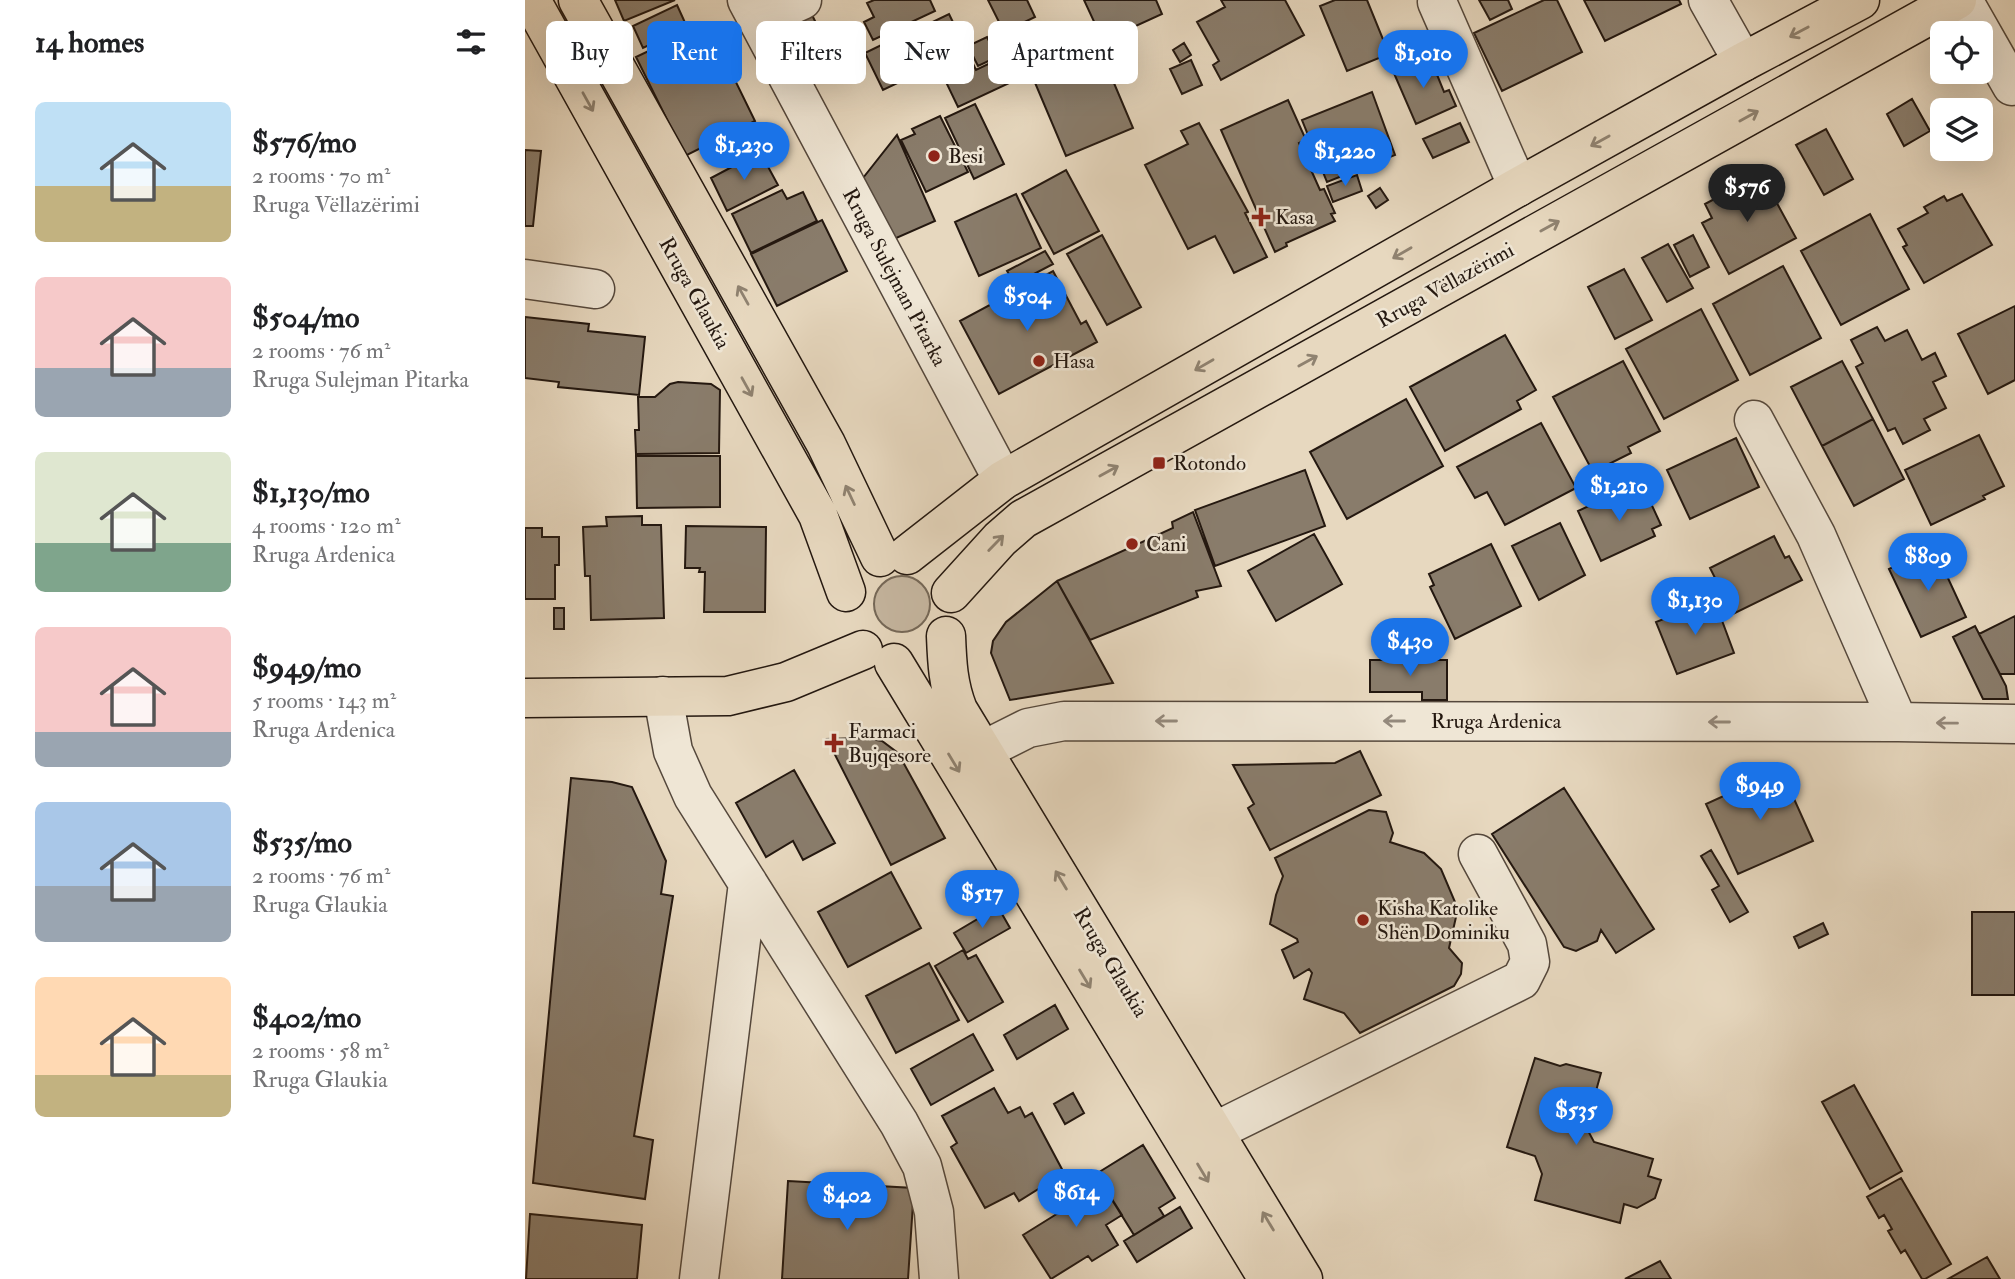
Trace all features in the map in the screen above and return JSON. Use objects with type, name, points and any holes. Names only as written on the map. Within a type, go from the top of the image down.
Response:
[{"type":"main road","name":"Rruga Glaukia","points":[[531,0],[818,515],[846,592]]},
{"type":"main road","name":"Rruga Glaukia","points":[[577,0],[826,444],[893,556]]},
{"type":"main road","points":[[878,656],[853,638],[846,624],[846,592],[863,567],[893,556],[1003,480],[1518,187],[1860,0]]},
{"type":"main road","name":"Rruga Vëllazërimi","points":[[951,593],[1000,539],[1023,519],[1957,0]]},
{"type":"main road","points":[[525,701],[728,696],[878,656],[915,661],[924,657],[946,636],[953,619],[951,593],[939,571],[930,563],[893,556]]},
{"type":"main road","name":"Rruga Glaukia","points":[[946,636],[950,689],[958,710],[1303,1279]]},
{"type":"main road","name":"Rruga Glaukia","points":[[878,656],[1268,1279]]},
{"type":"street","points":[[752,10],[802,0]]},
{"type":"street","points":[[1709,0],[1743,62]]},
{"type":"street","points":[[1963,0],[2012,86],[2015,84]]},
{"type":"street","points":[[1437,2],[1518,187]]},
{"type":"street","name":"Rruga Sulejman Pitarka","points":[[752,10],[1003,480]]},
{"type":"street","points":[[525,279],[595,289]]},
{"type":"street","points":[[1754,420],[1816,535],[1898,722]]},
{"type":"street","points":[[663,696],[673,751],[693,796],[899,1123],[922,1166],[934,1212],[939,1279]]},
{"type":"street","name":"Rruga Ardenica","points":[[982,751],[1028,728],[1063,721],[2015,724]]},
{"type":"street","points":[[1214,1132],[1521,980],[1530,962],[1527,944],[1478,854]]},
{"type":"street","points":[[699,1279],[748,883]]},
{"type":"shaded area","points":[[902,576],[913,578],[922,584],[928,593],[928,615],[922,624],[913,630],[902,632],[891,630],[882,624],[876,615],[874,604],[876,593],[882,584],[891,578]]},
{"type":"building","points":[[615,0],[675,0],[624,21]]},
{"type":"building","points":[[874,0],[930,0],[935,11],[914,21],[880,21],[880,37],[873,40],[866,21],[874,17],[867,3]]},
{"type":"building","points":[[988,0],[1027,0],[1035,17],[1027,21],[998,21]]},
{"type":"building","points":[[1084,0],[1156,0],[1162,14],[1138,25],[1138,21],[1094,21]]},
{"type":"building","points":[[1221,0],[1285,0],[1304,35],[1221,80],[1213,65],[1219,61],[1197,22],[1225,7]]},
{"type":"building","points":[[1335,0],[1367,0],[1389,54],[1347,71],[1320,6]]},
{"type":"building","points":[[1479,0],[1508,0],[1512,9],[1490,20]]},
{"type":"building","points":[[1544,0],[1557,0],[1582,52],[1502,91],[1474,33]]},
{"type":"building","points":[[1584,0],[1679,0],[1681,4],[1605,41]]},
{"type":"building","points":[[677,5],[684,21],[647,21],[647,46],[643,48],[633,26]]},
{"type":"building","points":[[949,14],[952,21],[934,21]]},
{"type":"building","points":[[812,15],[815,21],[800,21]]},
{"type":"building","points":[[987,37],[988,39],[988,61],[978,66],[974,58],[974,43]]},
{"type":"building","points":[[1184,43],[1191,55],[1180,62],[1173,50]]},
{"type":"building","points":[[880,46],[880,84],[866,55],[866,53]]},
{"type":"building","points":[[647,52],[647,79],[636,57]]},
{"type":"building","points":[[1429,55],[1444,92],[1449,90],[1456,106],[1416,124],[1393,71]]},
{"type":"building","points":[[1191,60],[1202,85],[1182,94],[1170,69]]},
{"type":"building","points":[[988,64],[988,84],[1007,84],[958,107],[947,84],[974,84],[974,66],[976,70]]},
{"type":"building","points":[[649,84],[737,84],[755,121],[685,156]]},
{"type":"building","points":[[880,84],[896,84],[883,90]]},
{"type":"building","points":[[1036,84],[1114,84],[1133,128],[1066,156]]},
{"type":"building","points":[[1372,92],[1395,155],[1327,182],[1302,120]]},
{"type":"building","points":[[1912,99],[1930,131],[1904,146],[1887,114]]},
{"type":"building","points":[[1288,100],[1306,140],[1299,143],[1320,190],[1324,189],[1335,213],[1331,214],[1335,221],[1286,243],[1287,246],[1275,252],[1221,130]]},
{"type":"building","points":[[975,104],[1004,164],[974,179],[945,118]]},
{"type":"building","name":"Besi","points":[[940,116],[968,172],[926,192],[901,140],[915,134],[912,129]]},
{"type":"building","points":[[1199,123],[1248,212],[1245,213],[1267,257],[1234,273],[1215,236],[1188,249],[1145,165],[1188,144],[1181,131]]},
{"type":"building","points":[[1460,123],[1469,142],[1433,158],[1423,139]]},
{"type":"building","points":[[1826,129],[1853,179],[1824,195],[1796,145]]},
{"type":"building","points":[[897,135],[935,221],[894,239],[863,178]]},
{"type":"building","points":[[525,150],[541,151],[533,226],[525,226]]},
{"type":"building","points":[[760,152],[778,185],[727,211],[711,178]]},
{"type":"building","points":[[1066,170],[1099,231],[1054,254],[1022,194]]},
{"type":"building","points":[[1761,174],[1796,238],[1729,274],[1702,223],[1712,218],[1705,204]]},
{"type":"building","points":[[1357,175],[1362,191],[1333,202],[1327,186]]},
{"type":"building","points":[[1380,188],[1388,200],[1376,208],[1368,196]]},
{"type":"building","points":[[782,190],[787,199],[803,192],[817,221],[751,253],[732,214]]},
{"type":"building","points":[[1016,194],[1041,248],[979,276],[955,222]]},
{"type":"building","points":[[1962,194],[1992,245],[1924,283],[1903,247],[1907,245],[1898,229],[1928,213],[1924,207],[1944,196],[1947,201]]},
{"type":"building","points":[[1870,214],[1909,289],[1841,325],[1801,251]]},
{"type":"building","points":[[822,220],[847,271],[777,306],[751,254]]},
{"type":"building","points":[[1102,235],[1141,307],[1107,325],[1067,254]]},
{"type":"building","points":[[1693,235],[1709,267],[1690,277],[1674,245]]},
{"type":"building","points":[[1668,244],[1693,288],[1667,302],[1642,258]]},
{"type":"building","points":[[1045,251],[1053,264],[1015,284],[1007,271]]},
{"type":"building","points":[[1783,266],[1821,338],[1750,375],[1713,304]]},
{"type":"building","points":[[1624,269],[1652,320],[1615,339],[1588,287]]},
{"type":"building","points":[[1053,271],[1081,324],[1086,321],[1097,342],[999,394],[960,321]]},
{"type":"building","points":[[2015,306],[2015,380],[1988,394],[1958,334]]},
{"type":"building","points":[[1701,309],[1738,380],[1664,419],[1626,349]]},
{"type":"building","points":[[525,317],[589,324],[588,331],[645,337],[639,395],[558,387],[559,382],[525,378]]},
{"type":"building","points":[[1877,327],[1885,341],[1907,330],[1922,360],[1935,353],[1946,376],[1933,382],[1946,408],[1924,419],[1930,430],[1903,444],[1895,428],[1888,431],[1856,367],[1863,363],[1851,340]]},
{"type":"building","points":[[1505,335],[1536,390],[1517,401],[1521,409],[1445,451],[1410,387]]},
{"type":"building","points":[[1623,361],[1660,431],[1628,447],[1631,453],[1593,472],[1553,397]]},
{"type":"building","points":[[1842,361],[1873,419],[1822,446],[1791,387]]},
{"type":"building","points":[[670,384],[711,384],[720,390],[719,453],[636,454],[635,430],[639,430],[638,397],[655,397]]},
{"type":"building","points":[[1406,399],[1443,466],[1347,519],[1310,452]]},
{"type":"building","points":[[1873,419],[1904,479],[1854,506],[1822,446]]},
{"type":"building","points":[[1541,423],[1576,488],[1505,525],[1487,492],[1475,498],[1457,467]]},
{"type":"building","points":[[1979,435],[2004,486],[1983,496],[1985,499],[1931,525],[1905,470]]},
{"type":"building","points":[[1736,438],[1759,487],[1690,519],[1667,470]]},
{"type":"building","points":[[636,456],[720,456],[720,507],[637,508]]},
{"type":"building","points":[[1305,470],[1325,526],[1215,566],[1195,510]]},
{"type":"building","points":[[1632,486],[1639,501],[1648,497],[1661,525],[1652,529],[1655,536],[1601,561],[1578,511]]},
{"type":"building","points":[[1193,512],[1221,586],[1196,591],[1198,597],[1090,640],[1057,581],[1173,528],[1172,522]]},
{"type":"building","points":[[642,516],[642,525],[661,525],[664,618],[591,620],[590,576],[585,576],[583,527],[607,526],[606,517]]},
{"type":"building","points":[[1560,523],[1585,575],[1539,600],[1512,546]]},
{"type":"building","points":[[686,526],[766,527],[765,612],[704,612],[705,572],[699,572],[700,568],[685,568]]},
{"type":"building","points":[[525,528],[542,528],[542,537],[559,537],[559,565],[555,565],[555,599],[525,599]]},
{"type":"building","points":[[1314,534],[1342,584],[1276,621],[1248,571]]},
{"type":"building","points":[[1774,536],[1785,558],[1789,556],[1802,580],[1733,614],[1710,568]]},
{"type":"building","points":[[1491,544],[1521,606],[1455,639],[1430,587],[1434,585],[1429,574]]},
{"type":"building","points":[[1934,548],[1966,617],[1921,637],[1889,569]]},
{"type":"building","points":[[1057,581],[1113,683],[1010,700],[991,653],[993,641],[1006,622]]},
{"type":"building","points":[[1714,599],[1734,653],[1677,674],[1656,622]]},
{"type":"building","points":[[554,608],[564,608],[564,629],[554,629]]},
{"type":"building","points":[[2015,616],[2015,674],[2000,674],[1979,634]]},
{"type":"building","points":[[1975,626],[2006,686],[2008,699],[1983,699],[1953,637]]},
{"type":"building","points":[[1370,660],[1447,660],[1447,700],[1422,700],[1422,692],[1370,692]]},
{"type":"building","points":[[865,738],[882,741],[898,753],[945,838],[891,865],[827,739]]},
{"type":"building","points":[[1360,751],[1381,795],[1270,850],[1248,808],[1254,804],[1233,765],[1335,763]]},
{"type":"building","points":[[794,770],[835,843],[803,860],[793,841],[766,857],[736,803]]},
{"type":"building","points":[[1781,770],[1813,841],[1738,874],[1706,804]]},
{"type":"building","points":[[571,778],[632,787],[666,861],[661,894],[673,896],[634,1136],[653,1140],[645,1199],[533,1183]]},
{"type":"building","points":[[1564,788],[1654,929],[1616,953],[1601,930],[1597,941],[1576,951],[1564,947],[1492,834]]},
{"type":"building","name":"Kisha Katolike Shën Dominiku","points":[[1369,810],[1386,812],[1393,833],[1390,842],[1424,853],[1441,869],[1455,902],[1456,917],[1449,948],[1462,963],[1461,974],[1454,986],[1360,1033],[1344,1013],[1304,999],[1312,973],[1309,969],[1294,978],[1282,950],[1298,942],[1297,939],[1270,924],[1283,876],[1275,858]]},
{"type":"building","points":[[1711,850],[1748,912],[1730,922],[1712,890],[1719,886],[1701,856]]},
{"type":"building","points":[[891,872],[921,928],[848,967],[818,912]]},
{"type":"building","points":[[998,907],[1010,928],[966,953],[954,933]]},
{"type":"building","points":[[1972,912],[2015,912],[2015,995],[1972,995]]},
{"type":"building","points":[[1823,923],[1828,934],[1799,948],[1794,937]]},
{"type":"building","points":[[963,950],[968,959],[976,955],[1003,1002],[968,1022],[935,966]]},
{"type":"building","points":[[929,963],[959,1020],[896,1053],[866,996]]},
{"type":"building","points":[[1055,1005],[1068,1029],[1017,1059],[1004,1035]]},
{"type":"building","points":[[973,1034],[993,1070],[931,1105],[911,1069]]},
{"type":"building","points":[[1535,1058],[1560,1066],[1566,1064],[1601,1073],[1586,1127],[1594,1142],[1653,1159],[1648,1176],[1661,1180],[1655,1198],[1637,1208],[1624,1204],[1620,1223],[1535,1200],[1542,1174],[1535,1156],[1507,1147]]},
{"type":"building","points":[[1854,1085],[1902,1171],[1870,1189],[1822,1102]]},
{"type":"building","points":[[994,1088],[1008,1113],[1020,1107],[1025,1117],[1032,1113],[1064,1173],[1019,1201],[1014,1193],[985,1208],[951,1147],[957,1143],[942,1116]]},
{"type":"building","points":[[1073,1093],[1084,1113],[1065,1124],[1054,1104]]},
{"type":"building","points":[[1143,1145],[1175,1198],[1159,1208],[1164,1216],[1134,1235],[1096,1174]]},
{"type":"building","points":[[1096,1174],[1122,1215],[1106,1225],[1118,1245],[1092,1261],[1088,1256],[1051,1279],[1023,1235],[1076,1202],[1069,1190]]},
{"type":"building","points":[[1901,1178],[1951,1264],[1925,1279],[1922,1279],[1905,1250],[1901,1253],[1888,1231],[1892,1229],[1884,1215],[1879,1218],[1867,1197]]},
{"type":"building","points":[[788,1181],[914,1188],[908,1279],[782,1279]]},
{"type":"building","points":[[1180,1207],[1192,1228],[1137,1262],[1124,1241]]},
{"type":"building","points":[[530,1214],[642,1225],[637,1279],[526,1279]]},
{"type":"building","points":[[1987,1257],[2000,1279],[1948,1279]]},
{"type":"building","points":[[1660,1261],[1671,1279],[1625,1279]]},
{"type":"place","name":"Besi","points":[[934,156]]},
{"type":"place","name":"Kasa","points":[[1261,217]]},
{"type":"place","name":"Hasa","points":[[1039,361]]},
{"type":"place","name":"Rotondo","points":[[1159,463]]},
{"type":"place","name":"Cani","points":[[1132,544]]},
{"type":"place","name":"Farmaci Bujqesore","points":[[834,743]]},
{"type":"place","name":"Kisha Katolike Shën Dominiku","points":[[1363,920]]}]
